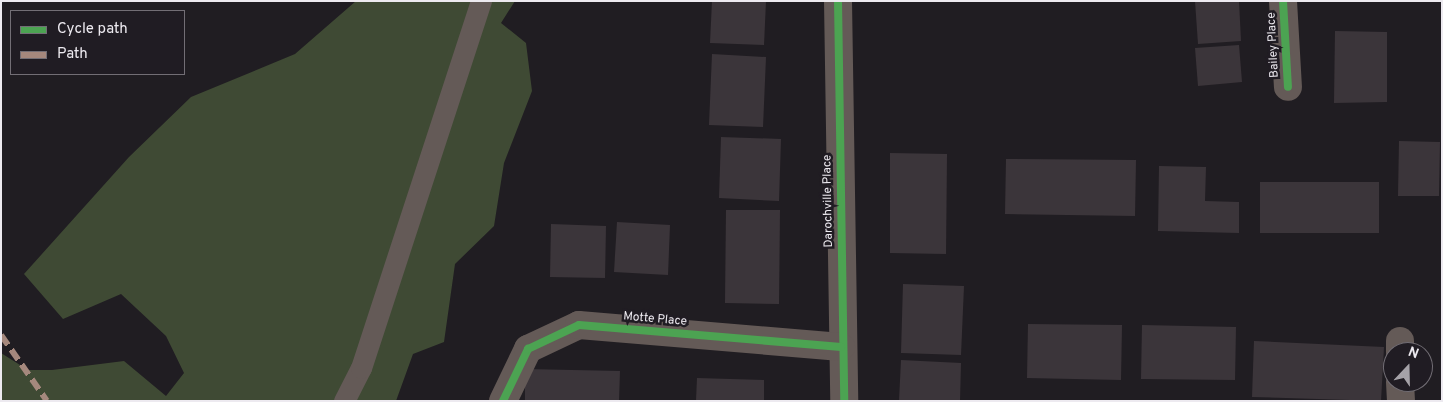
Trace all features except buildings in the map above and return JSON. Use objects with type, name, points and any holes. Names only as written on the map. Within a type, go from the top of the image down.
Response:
[{"type":"street","name":"Darochville Place","points":[[838,1],[844,401]]},
{"type":"street","name":"Bailey Place","points":[[1283,1],[1288,87]]},
{"type":"street","name":"Motte Place","points":[[504,401],[528,349],[579,325],[842,347]]},
{"type":"lane","points":[[344,401],[361,368],[481,1]]},
{"type":"green space","points":[[356,1],[515,1],[501,23],[526,43],[532,91],[504,163],[494,226],[455,264],[444,342],[413,354],[396,401],[1,401],[1,353],[28,370],[52,370],[124,361],[166,396],[184,373],[166,336],[121,294],[63,319],[24,274],[129,157],[191,97],[295,54]]},
{"type":"marked path","points":[[1,335],[47,401]]},
{"type":"cycle path","points":[[838,1],[844,401]]},
{"type":"cycle path","points":[[1283,1],[1288,87]]},
{"type":"cycle path","points":[[503,401],[528,349],[579,325],[841,347]]}]
